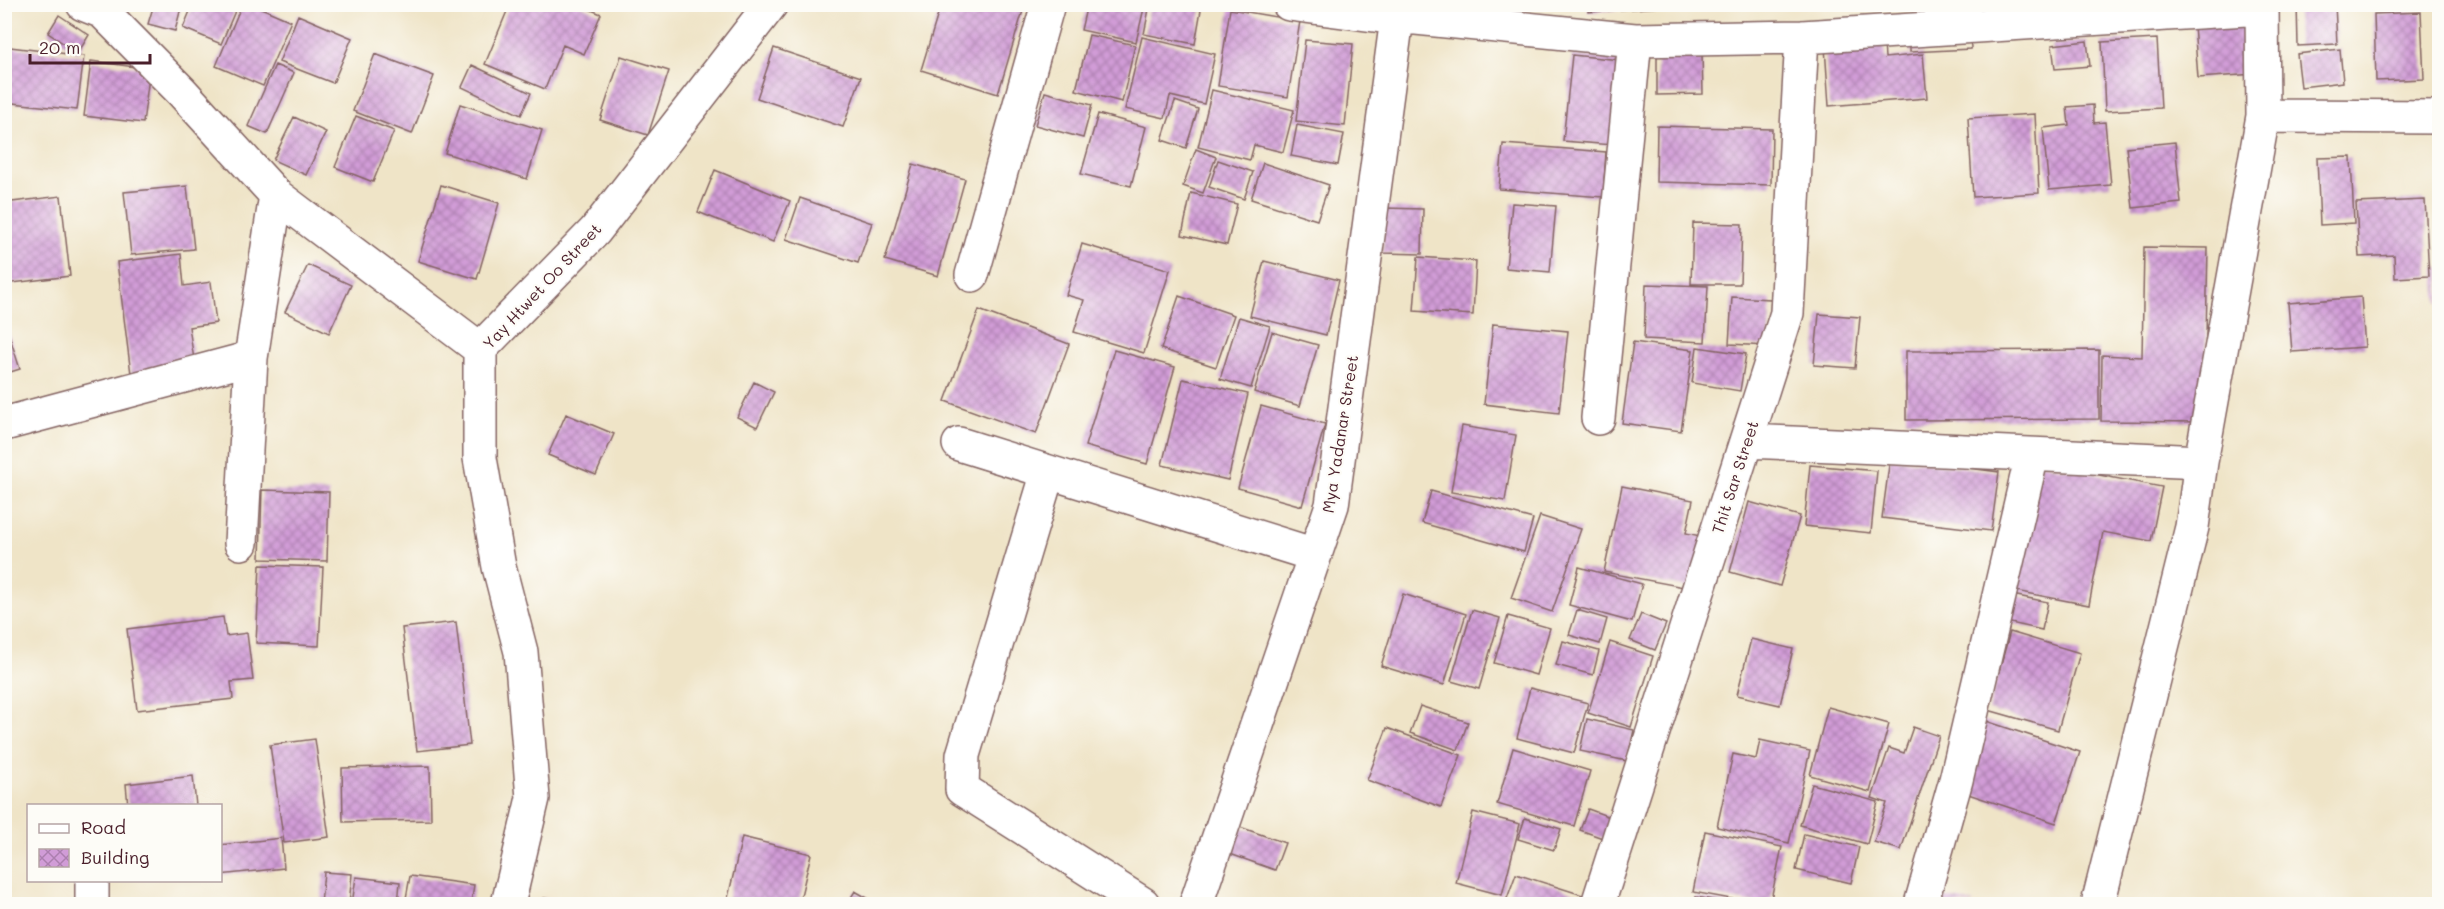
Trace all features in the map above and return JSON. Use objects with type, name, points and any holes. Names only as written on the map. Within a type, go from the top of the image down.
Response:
[{"type":"street","points":[[83,4],[104,12],[182,92],[276,195],[480,349]]},
{"type":"street","name":"Yay Htwet Oo Street","points":[[508,904],[533,798],[521,652],[499,567],[480,458],[480,349],[595,231],[771,4]]},
{"type":"street","points":[[972,275],[1048,4]]},
{"type":"street","points":[[1289,4],[1410,13],[1635,40],[1802,37],[2262,6],[2263,116],[2201,462],[2192,527],[2098,904]]},
{"type":"street","name":"Mya Yadanar Street","points":[[1196,904],[1332,506],[1410,13]]},
{"type":"street","name":"Thit Sar Street","points":[[1598,904],[1787,313],[1802,37]]},
{"type":"street","points":[[1598,418],[1635,40]]},
{"type":"street","points":[[2263,116],[2439,117]]},
{"type":"street","points":[[240,543],[251,358],[276,195]]},
{"type":"street","points":[[4,424],[251,358]]},
{"type":"street","points":[[1747,441],[2201,462]]},
{"type":"street","points":[[959,444],[1315,555]]},
{"type":"street","points":[[1922,904],[1956,780],[2032,455]]},
{"type":"street","points":[[1048,472],[963,755],[962,789],[1143,904]]},
{"type":"street","points":[[92,882],[92,904]]},
{"type":"building","points":[[154,4],[182,4],[175,31],[148,24]]},
{"type":"building","points":[[193,4],[238,4],[221,44],[183,28]]},
{"type":"building","points":[[242,4],[252,4],[291,21],[263,86],[216,66]]},
{"type":"building","points":[[510,4],[577,4],[601,14],[584,54],[563,45],[545,89],[485,64]]},
{"type":"building","points":[[941,4],[1025,4],[998,94],[921,70]]},
{"type":"building","points":[[1087,4],[1145,4],[1136,42],[1081,30]]},
{"type":"building","points":[[1150,4],[1174,4],[1201,10],[1195,44],[1144,34]]},
{"type":"building","points":[[1588,4],[1661,4],[1661,7],[1588,12]]},
{"type":"building","points":[[2297,4],[2335,4],[2337,44],[2298,46]]},
{"type":"building","points":[[1230,9],[1300,21],[1288,97],[1218,86]]},
{"type":"building","points":[[2421,12],[2424,79],[2376,81],[2374,14]]},
{"type":"building","points":[[59,15],[89,35],[78,53],[48,33]]},
{"type":"building","points":[[298,15],[352,38],[333,83],[279,62]]},
{"type":"building","points":[[2250,21],[2255,74],[2198,78],[2194,25]]},
{"type":"building","points":[[1970,32],[1971,49],[1910,52],[1910,36]]},
{"type":"building","points":[[1089,35],[1135,45],[1122,102],[1076,90]]},
{"type":"building","points":[[1142,37],[1215,54],[1204,104],[1170,96],[1165,118],[1125,109]]},
{"type":"building","points":[[2157,39],[2161,108],[2105,111],[2102,42]]},
{"type":"building","points":[[1305,40],[1353,44],[1345,126],[1296,121]]},
{"type":"building","points":[[2087,41],[2090,66],[2055,69],[2052,45]]},
{"type":"building","points":[[1884,43],[1885,58],[1923,54],[1927,98],[1829,106],[1825,47]]},
{"type":"building","points":[[10,47],[84,56],[77,110],[4,102]]},
{"type":"building","points":[[774,48],[861,77],[843,127],[757,98]]},
{"type":"building","points":[[2340,49],[2343,82],[2301,87],[2297,54]]},
{"type":"building","points":[[375,54],[434,76],[412,134],[353,111]]},
{"type":"building","points":[[1702,54],[1703,94],[1657,95],[1657,55]]},
{"type":"building","points":[[1572,55],[1620,60],[1612,145],[1563,141]]},
{"type":"building","points":[[621,56],[669,71],[648,135],[600,120]]},
{"type":"building","points":[[91,61],[150,69],[143,123],[84,116]]},
{"type":"building","points":[[275,65],[294,73],[267,134],[248,126]]},
{"type":"building","points":[[472,65],[531,93],[521,115],[462,87]]},
{"type":"building","points":[[1212,90],[1294,110],[1283,152],[1254,145],[1250,160],[1198,147]]},
{"type":"building","points":[[1045,92],[1092,105],[1083,138],[1035,125]]},
{"type":"building","points":[[1175,101],[1198,109],[1186,148],[1162,140]]},
{"type":"building","points":[[460,104],[542,130],[527,179],[445,153]]},
{"type":"building","points":[[2093,105],[2094,123],[2105,122],[2111,185],[2049,190],[2043,128],[2069,125],[2067,107]]},
{"type":"building","points":[[1098,114],[1146,127],[1131,186],[1081,174]]},
{"type":"building","points":[[2035,114],[2039,193],[1973,197],[1968,118]]},
{"type":"building","points":[[356,116],[394,131],[373,182],[335,167]]},
{"type":"building","points":[[294,117],[326,132],[306,175],[273,160]]},
{"type":"building","points":[[1297,125],[1344,134],[1338,165],[1291,156]]},
{"type":"building","points":[[1657,126],[1772,129],[1771,185],[1656,182]]},
{"type":"building","points":[[2175,142],[2181,203],[2133,208],[2126,147]]},
{"type":"building","points":[[1503,144],[1606,152],[1603,197],[1499,189]]},
{"type":"building","points":[[1196,149],[1216,157],[1203,193],[1183,186]]},
{"type":"building","points":[[2351,157],[2354,223],[2320,225],[2317,158]]},
{"type":"building","points":[[1218,160],[1253,172],[1244,199],[1209,187]]},
{"type":"building","points":[[1263,163],[1329,185],[1317,220],[1251,199]]},
{"type":"building","points":[[913,164],[965,179],[938,276],[885,260]]},
{"type":"building","points":[[715,170],[790,201],[773,242],[698,212]]},
{"type":"building","points":[[441,185],[499,203],[477,279],[418,261]]},
{"type":"building","points":[[187,186],[194,249],[131,255],[124,192]]},
{"type":"building","points":[[1191,193],[1237,204],[1227,245],[1182,235]]},
{"type":"building","points":[[61,196],[70,276],[4,284],[4,203]]},
{"type":"building","points":[[800,198],[872,223],[858,263],[786,239]]},
{"type":"building","points":[[2425,200],[2429,276],[2395,278],[2394,255],[2359,257],[2356,203]]},
{"type":"building","points":[[1512,203],[1556,206],[1550,272],[1506,268]]},
{"type":"building","points":[[1384,208],[1423,209],[1422,254],[1383,253]]},
{"type":"building","points":[[1693,223],[1742,224],[1740,284],[1691,284]]},
{"type":"building","points":[[1082,244],[1170,270],[1144,353],[1074,332],[1084,300],[1066,295]]},
{"type":"building","points":[[2144,247],[2208,248],[2204,422],[2101,421],[2102,355],[2142,357]]},
{"type":"building","points":[[181,254],[184,286],[211,282],[216,323],[189,327],[195,366],[131,374],[117,262]]},
{"type":"building","points":[[1418,257],[1476,261],[1473,315],[1414,311]]},
{"type":"building","points":[[1264,261],[1339,280],[1326,335],[1250,316]]},
{"type":"building","points":[[308,265],[351,285],[329,333],[285,312]]},
{"type":"building","points":[[2435,268],[2440,268],[2440,303],[2438,303]]},
{"type":"building","points":[[1646,284],[1708,286],[1705,342],[1644,339]]},
{"type":"building","points":[[1179,296],[1234,315],[1216,367],[1161,349]]},
{"type":"building","points":[[1732,297],[1771,299],[1768,346],[1729,344]]},
{"type":"building","points":[[2361,297],[2365,347],[2292,352],[2288,303]]},
{"type":"building","points":[[979,310],[1069,344],[1036,434],[945,401]]},
{"type":"building","points":[[1819,314],[1860,317],[1855,368],[1814,365]]},
{"type":"building","points":[[1239,317],[1270,326],[1251,388],[1220,379]]},
{"type":"building","points":[[4,319],[20,369],[4,374]]},
{"type":"building","points":[[1493,324],[1568,331],[1559,413],[1484,404]]},
{"type":"building","points":[[1272,332],[1318,345],[1300,406],[1254,392]]},
{"type":"building","points":[[1633,342],[1693,350],[1681,431],[1622,423]]},
{"type":"building","points":[[1697,347],[1746,354],[1740,391],[1692,383]]},
{"type":"building","points":[[1114,350],[1175,367],[1147,464],[1085,446]]},
{"type":"building","points":[[2099,350],[2099,419],[1906,420],[1906,351]]},
{"type":"building","points":[[1183,379],[1248,394],[1228,480],[1162,465]]},
{"type":"building","points":[[754,382],[774,392],[757,427],[737,417]]},
{"type":"building","points":[[1261,406],[1325,424],[1302,506],[1238,488]]},
{"type":"building","points":[[566,414],[614,434],[596,475],[548,455]]},
{"type":"building","points":[[1462,426],[1516,435],[1505,501],[1451,492]]},
{"type":"building","points":[[1890,458],[1999,472],[1991,531],[1882,518]]},
{"type":"building","points":[[2041,464],[2162,487],[2151,541],[2103,532],[2089,605],[2016,591]]},
{"type":"building","points":[[1810,465],[1877,471],[1871,533],[1804,526]]},
{"type":"building","points":[[1622,486],[1693,500],[1686,533],[1705,537],[1694,589],[1604,572]]},
{"type":"building","points":[[262,490],[329,492],[327,561],[260,559]]},
{"type":"building","points":[[1431,491],[1533,519],[1524,552],[1422,523]]},
{"type":"building","points":[[1749,502],[1800,516],[1780,586],[1730,572]]},
{"type":"building","points":[[1540,516],[1581,529],[1552,612],[1511,598]]},
{"type":"building","points":[[260,565],[323,567],[319,646],[256,643]]},
{"type":"building","points":[[1579,567],[1642,584],[1632,622],[1569,605]]},
{"type":"building","points":[[1403,594],[1466,614],[1444,685],[1381,666]]},
{"type":"building","points":[[2012,595],[2048,602],[2042,630],[2006,622]]},
{"type":"building","points":[[1472,610],[1500,618],[1479,689],[1451,681]]},
{"type":"building","points":[[1577,610],[1607,619],[1600,644],[1569,635]]},
{"type":"building","points":[[1641,614],[1666,624],[1655,650],[1630,640]]},
{"type":"building","points":[[1508,616],[1550,628],[1536,675],[1494,663]]},
{"type":"building","points":[[223,617],[226,636],[247,633],[253,680],[231,682],[233,699],[137,710],[127,629]]},
{"type":"building","points":[[456,622],[470,745],[417,751],[402,628]]},
{"type":"building","points":[[2010,632],[2080,653],[2058,730],[1988,710]]},
{"type":"building","points":[[1751,639],[1793,649],[1780,705],[1737,695]]},
{"type":"building","points":[[1563,641],[1599,651],[1593,675],[1556,665]]},
{"type":"building","points":[[1610,642],[1653,656],[1631,727],[1588,713]]},
{"type":"building","points":[[1530,688],[1588,703],[1574,753],[1517,738]]},
{"type":"building","points":[[1420,706],[1468,722],[1458,750],[1410,733]]},
{"type":"building","points":[[1828,707],[1889,724],[1870,792],[1810,775]]},
{"type":"building","points":[[1587,719],[1634,730],[1627,761],[1580,751]]},
{"type":"building","points":[[1983,720],[2080,752],[2056,823],[1959,791]]},
{"type":"building","points":[[1913,727],[1939,736],[1901,850],[1874,842],[1887,803],[1872,798],[1889,748],[1904,753]]},
{"type":"building","points":[[1387,728],[1461,755],[1441,807],[1367,780]]},
{"type":"building","points":[[315,739],[329,837],[284,843],[270,745]]},
{"type":"building","points":[[1760,740],[1810,751],[1789,843],[1717,827],[1733,754],[1756,759]]},
{"type":"building","points":[[1513,748],[1590,771],[1574,826],[1497,804]]},
{"type":"building","points":[[430,766],[431,820],[343,822],[342,768]]},
{"type":"building","points":[[193,776],[196,804],[128,804],[126,784]]},
{"type":"building","points":[[1812,784],[1878,802],[1867,844],[1800,825]]},
{"type":"building","points":[[1588,809],[1618,820],[1611,841],[1580,830]]},
{"type":"building","points":[[1473,812],[1520,824],[1502,895],[1456,883]]},
{"type":"building","points":[[1525,818],[1561,829],[1554,850],[1518,839]]},
{"type":"building","points":[[1240,827],[1285,843],[1275,870],[1230,854]]},
{"type":"building","points":[[1705,831],[1782,847],[1770,904],[1758,904],[1693,892]]},
{"type":"building","points":[[1804,834],[1859,847],[1851,883],[1796,870]]},
{"type":"building","points":[[742,837],[811,854],[799,904],[727,902]]},
{"type":"building","points":[[281,838],[284,868],[222,875],[222,845]]},
{"type":"building","points":[[324,872],[352,874],[349,904],[321,904]]},
{"type":"building","points":[[1516,874],[1592,898],[1590,904],[1505,904]]},
{"type":"building","points":[[410,876],[474,885],[471,904],[405,904]]},
{"type":"building","points":[[356,877],[400,882],[398,904],[352,904]]},
{"type":"building","points":[[855,891],[878,904],[847,904]]},
{"type":"building","points":[[1934,896],[1974,903],[1932,904]]},
{"type":"building","points":[[1696,897],[1729,903],[1729,904],[1695,904]]},
{"type":"building","points":[[544,898],[570,903],[570,904],[542,904]]}]
